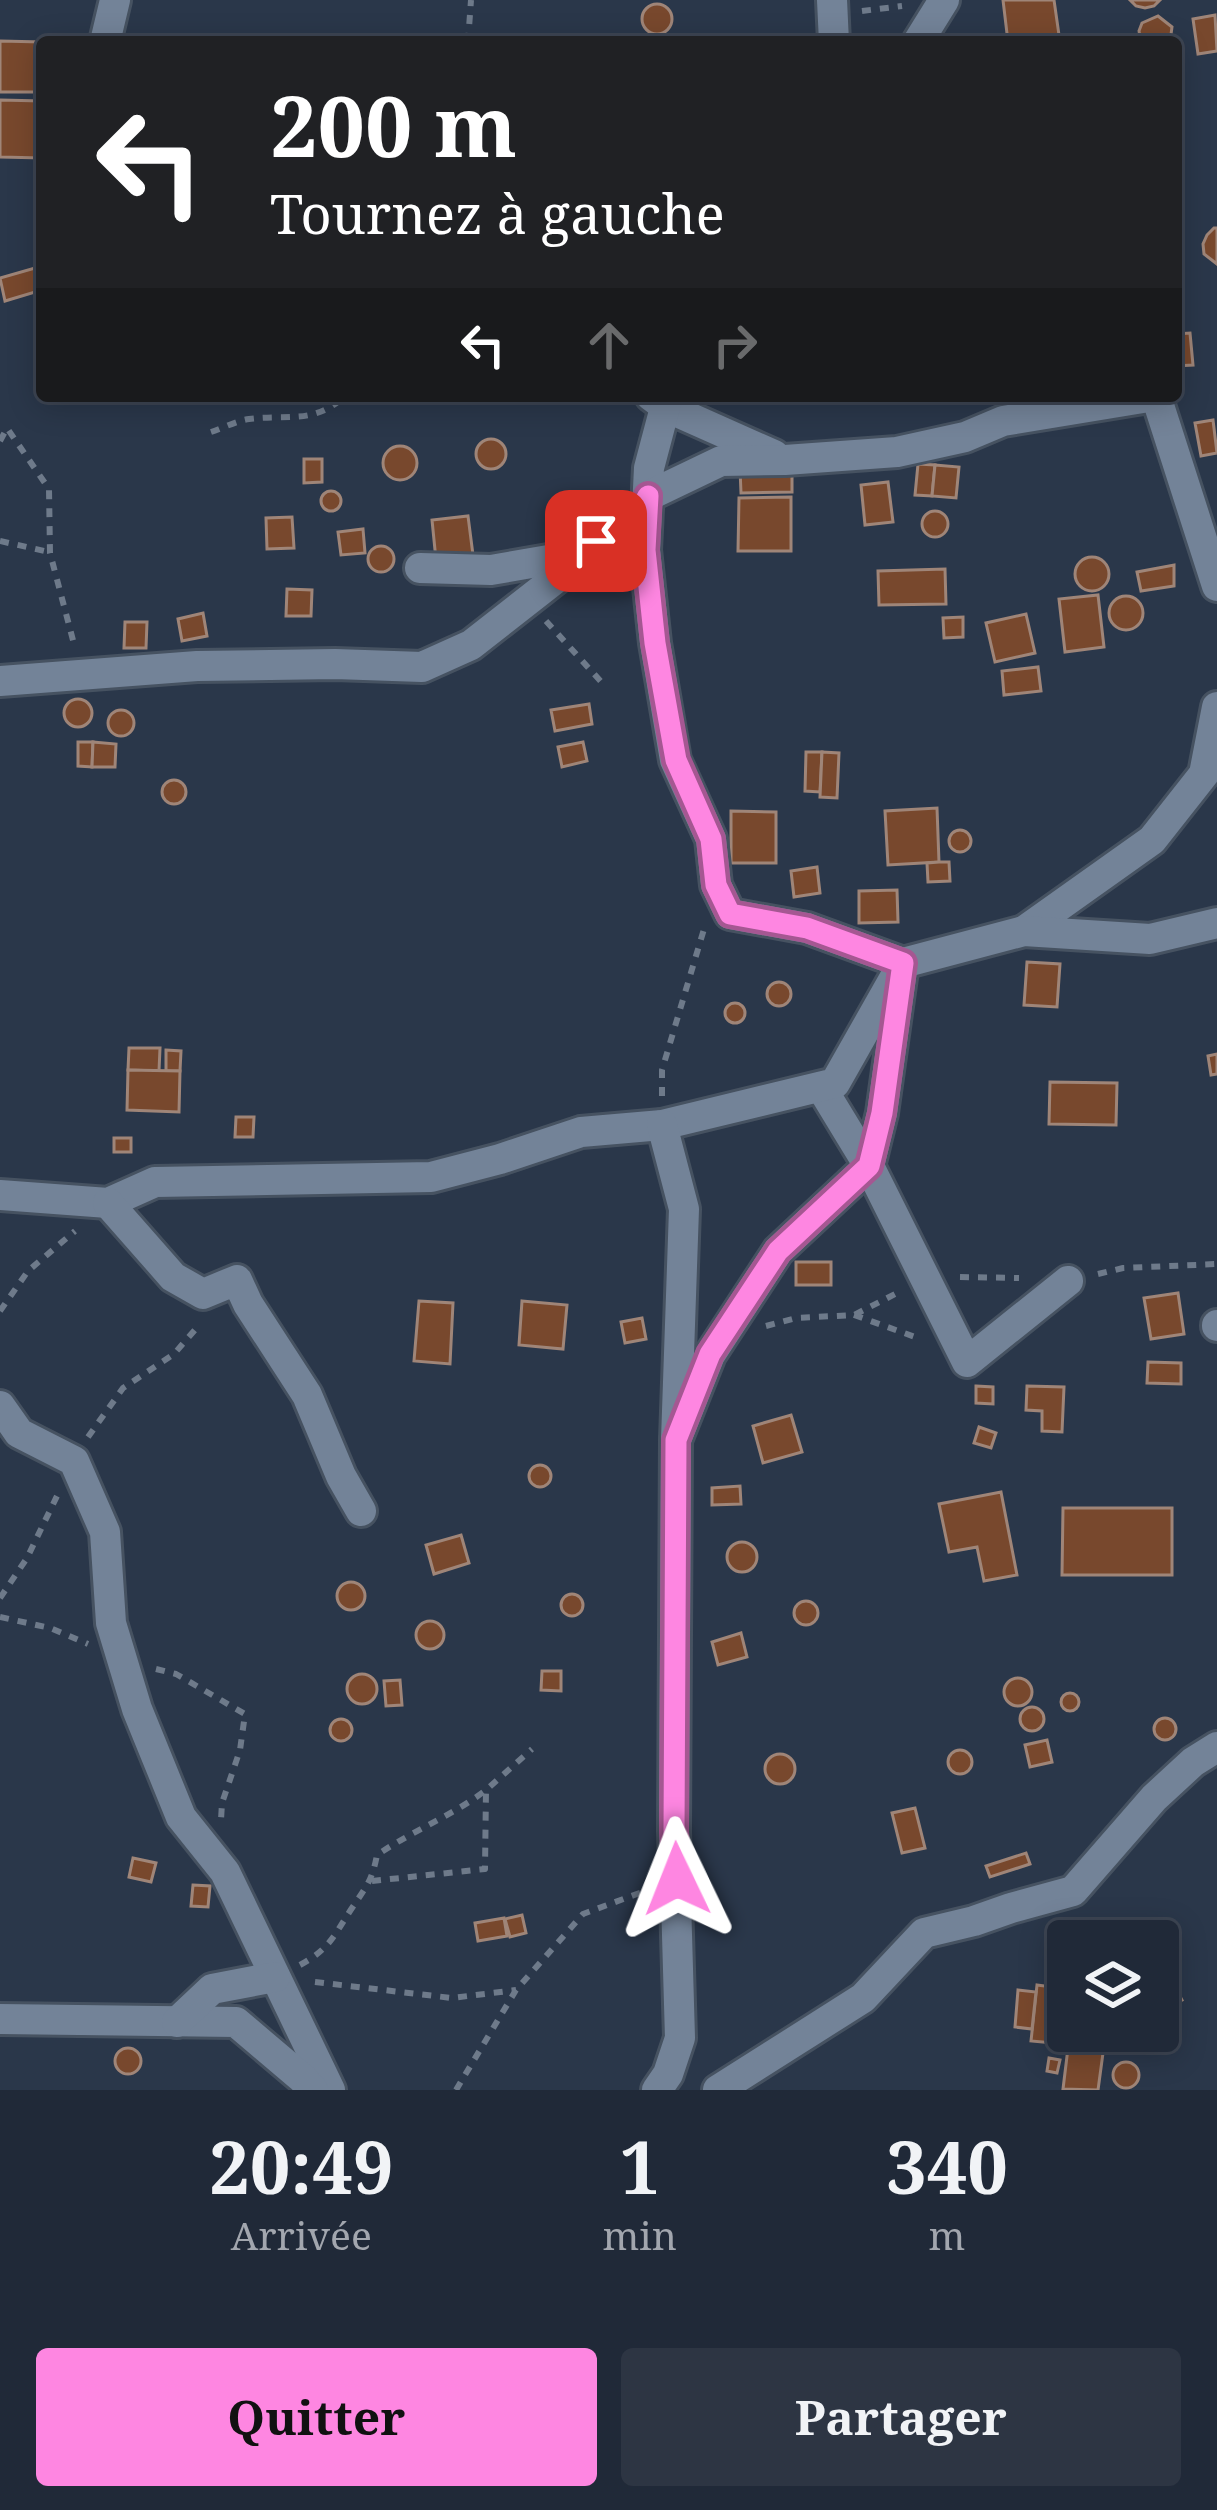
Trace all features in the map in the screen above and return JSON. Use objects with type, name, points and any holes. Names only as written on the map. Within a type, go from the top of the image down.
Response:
[{"type":"street","points":[[106,36],[115,0]]},
{"type":"street","points":[[832,0],[834,36]]},
{"type":"street","points":[[922,36],[944,0]]},
{"type":"street","points":[[662,402],[649,468],[645,550],[655,643],[676,760],[711,839],[716,885],[730,914],[807,928],[903,963],[1024,931],[1150,939],[1217,923]]},
{"type":"street","points":[[666,402],[785,460]]},
{"type":"street","points":[[420,568],[490,570],[560,558],[633,524],[648,496],[721,461],[913,449],[965,437],[1003,421],[1119,402]]},
{"type":"street","points":[[1157,402],[1217,586]]},
{"type":"street","points":[[0,681],[197,666],[422,667],[471,645],[563,573],[560,558]]},
{"type":"street","points":[[1024,931],[1152,840],[1204,774],[1217,707]]},
{"type":"street","points":[[2,1198],[108,1203],[155,1182],[431,1177],[581,1132],[662,1125],[820,1087],[835,1083],[903,963]]},
{"type":"street","points":[[676,1440],[710,1354],[778,1251],[869,1166],[882,1113],[903,963]]},
{"type":"street","points":[[820,1087],[869,1166],[967,1362],[1068,1281]]},
{"type":"street","points":[[657,2090],[680,2038],[674,1832],[676,1440],[684,1209],[662,1125]]},
{"type":"street","points":[[108,1203],[173,1276],[203,1294],[237,1280],[307,1395],[361,1511]]},
{"type":"street","points":[[0,1406],[19,1433],[74,1461],[105,1532],[111,1623],[137,1709],[181,1816],[225,1871],[330,2090]]},
{"type":"street","points":[[718,2090],[863,1998],[924,1933],[1073,1891],[1154,1798],[1192,1762],[1217,1747]]},
{"type":"street","points":[[177,2022],[212,1989],[275,1976]]},
{"type":"street","points":[[0,2019],[236,2022],[313,2090]]},
{"type":"path","points":[[468,36],[471,0]]},
{"type":"path","points":[[837,36],[850,12],[900,7],[915,0]]},
{"type":"path","points":[[211,432],[247,419],[308,418],[338,402]]},
{"type":"path","points":[[0,441],[7,428],[49,489],[50,553],[79,676]]},
{"type":"path","points":[[0,541],[50,553]]},
{"type":"path","points":[[662,1125],[662,1070],[716,885]]},
{"type":"path","points":[[0,1311],[28,1271],[108,1203]]},
{"type":"path","points":[[0,1598],[27,1558],[74,1461],[123,1388],[174,1354],[237,1280]]},
{"type":"path","points":[[854,1315],[912,1335],[967,1362]]},
{"type":"path","points":[[275,1976],[307,1962],[335,1940],[372,1881],[376,1856],[407,1835],[459,1811],[532,1749]]},
{"type":"path","points":[[372,1881],[484,1869],[486,1790]]},
{"type":"path","points":[[456,2090],[515,1990],[583,1914],[677,1879]]},
{"type":"path","points":[[275,1976],[452,1998],[515,1990]]},
{"type":"building","points":[[1003,0],[1054,0],[1059,36],[1007,36]]},
{"type":"building","points":[[1130,0],[1160,0],[1145,8]]},
{"type":"building","points":[[657,4],[668,8],[672,19],[668,30],[657,34],[646,30],[642,19],[646,8]]},
{"type":"building","points":[[1215,15],[1217,51],[1198,54],[1193,19]]},
{"type":"building","points":[[1158,16],[1172,27],[1171,36],[1140,36],[1142,23]]},
{"type":"building","points":[[0,41],[36,42],[36,92],[0,92]]},
{"type":"building","points":[[0,100],[36,101],[36,158],[0,157]]},
{"type":"building","points":[[1214,228],[1217,264],[1204,254],[1203,244]]},
{"type":"building","points":[[36,268],[36,292],[5,301],[0,278]]},
{"type":"building","points":[[1190,333],[1193,365],[1182,366],[1182,334]]},
{"type":"building","points":[[1213,420],[1217,453],[1201,456],[1195,423]]},
{"type":"building","points":[[491,439],[502,443],[506,454],[502,465],[491,469],[480,465],[476,454],[480,443]]},
{"type":"building","points":[[400,446],[412,451],[417,463],[412,475],[400,480],[388,475],[383,463],[388,451]]},
{"type":"building","points":[[304,459],[322,459],[322,482],[304,483]]},
{"type":"building","points":[[918,464],[935,465],[932,496],[915,495]]},
{"type":"building","points":[[935,465],[959,467],[956,498],[932,496]]},
{"type":"building","points":[[792,468],[792,492],[741,493],[740,469]]},
{"type":"building","points":[[888,482],[893,522],[865,525],[861,485]]},
{"type":"building","points":[[331,491],[341,501],[331,511],[321,501]]},
{"type":"building","points":[[791,497],[791,551],[738,551],[739,498]]},
{"type":"building","points":[[935,511],[948,524],[935,537],[922,524]]},
{"type":"building","points":[[468,516],[473,555],[436,560],[432,520]]},
{"type":"building","points":[[292,517],[294,548],[267,549],[266,518]]},
{"type":"building","points":[[363,529],[365,553],[341,555],[338,532]]},
{"type":"building","points":[[381,546],[394,559],[381,572],[368,559]]},
{"type":"building","points":[[1092,557],[1104,562],[1109,574],[1104,586],[1092,591],[1080,586],[1075,574],[1080,562]]},
{"type":"building","points":[[1174,565],[1174,586],[1141,591],[1137,572]]},
{"type":"building","points":[[945,569],[946,604],[879,605],[878,571]]},
{"type":"building","points":[[287,589],[312,590],[311,616],[286,616]]},
{"type":"building","points":[[1098,595],[1104,647],[1065,652],[1059,599]]},
{"type":"building","points":[[1126,596],[1138,601],[1143,613],[1138,625],[1126,630],[1114,625],[1109,613],[1114,601]]},
{"type":"building","points":[[203,613],[207,636],[182,641],[178,619]]},
{"type":"building","points":[[1026,614],[1035,653],[995,662],[986,623]]},
{"type":"building","points":[[963,617],[963,637],[944,638],[943,618]]},
{"type":"building","points":[[125,622],[147,622],[146,648],[124,648]]},
{"type":"building","points":[[1038,667],[1041,691],[1004,695],[1002,671]]},
{"type":"building","points":[[78,699],[88,703],[92,713],[88,723],[78,727],[68,723],[64,713],[68,703]]},
{"type":"building","points":[[589,704],[592,724],[555,731],[551,710]]},
{"type":"building","points":[[121,710],[134,723],[121,736],[108,723]]},
{"type":"building","points":[[78,742],[93,742],[92,767],[78,766]]},
{"type":"building","points":[[93,742],[116,744],[115,767],[92,767]]},
{"type":"building","points":[[583,742],[587,761],[562,767],[558,747]]},
{"type":"building","points":[[806,752],[822,752],[820,792],[805,791]]},
{"type":"building","points":[[822,752],[839,753],[837,798],[820,797]]},
{"type":"building","points":[[174,780],[183,783],[183,801],[174,804],[165,801],[162,792],[165,783]]},
{"type":"building","points":[[937,808],[939,862],[888,865],[885,811]]},
{"type":"building","points":[[731,811],[776,812],[776,863],[731,863]]},
{"type":"building","points":[[960,830],[971,841],[960,852],[949,841]]},
{"type":"building","points":[[949,862],[950,881],[928,882],[927,863]]},
{"type":"building","points":[[817,867],[820,893],[794,897],[791,871]]},
{"type":"building","points":[[897,890],[898,922],[859,923],[859,891]]},
{"type":"building","points":[[1027,962],[1060,964],[1057,1007],[1024,1005]]},
{"type":"building","points":[[779,982],[788,985],[788,1003],[779,1006],[770,1003],[767,994],[770,985]]},
{"type":"building","points":[[735,1003],[745,1013],[735,1023],[725,1013]]},
{"type":"building","points":[[129,1048],[160,1048],[159,1071],[128,1070]]},
{"type":"building","points":[[166,1050],[181,1051],[180,1071],[166,1071]]},
{"type":"building","points":[[1217,1054],[1217,1074],[1211,1075],[1208,1056]]},
{"type":"building","points":[[128,1070],[180,1071],[179,1112],[127,1110]]},
{"type":"building","points":[[1050,1082],[1117,1083],[1116,1125],[1049,1124]]},
{"type":"building","points":[[236,1117],[254,1117],[253,1137],[235,1137]]},
{"type":"building","points":[[114,1138],[131,1138],[131,1152],[114,1152]]},
{"type":"building","points":[[796,1262],[831,1262],[831,1285],[796,1285]]},
{"type":"building","points":[[1178,1293],[1184,1334],[1151,1339],[1144,1298]]},
{"type":"building","points":[[419,1301],[453,1303],[450,1364],[414,1361]]},
{"type":"building","points":[[522,1301],[567,1305],[563,1349],[519,1345]]},
{"type":"building","points":[[642,1318],[646,1339],[625,1343],[621,1322]]},
{"type":"building","points":[[1148,1362],[1181,1363],[1181,1384],[1147,1383]]},
{"type":"building","points":[[976,1386],[993,1387],[993,1404],[976,1403]]},
{"type":"building","points":[[1027,1386],[1064,1387],[1062,1432],[1042,1431],[1042,1411],[1026,1410]]},
{"type":"building","points":[[791,1415],[802,1452],[763,1463],[753,1426]]},
{"type":"building","points":[[979,1427],[996,1433],[991,1448],[974,1443]]},
{"type":"building","points":[[540,1465],[551,1476],[540,1487],[529,1476]]},
{"type":"building","points":[[740,1486],[741,1504],[712,1505],[712,1488]]},
{"type":"building","points":[[1001,1492],[1017,1575],[984,1581],[977,1547],[949,1552],[939,1504]]},
{"type":"building","points":[[1063,1508],[1172,1508],[1172,1575],[1062,1575]]},
{"type":"building","points":[[461,1535],[469,1563],[434,1574],[426,1545]]},
{"type":"building","points":[[742,1542],[753,1546],[757,1557],[753,1568],[742,1572],[731,1568],[727,1557],[731,1546]]},
{"type":"building","points":[[351,1582],[361,1586],[365,1596],[361,1606],[351,1610],[341,1606],[337,1596],[341,1586]]},
{"type":"building","points":[[572,1594],[583,1605],[572,1616],[561,1605]]},
{"type":"building","points":[[806,1601],[818,1613],[806,1625],[794,1613]]},
{"type":"building","points":[[430,1621],[440,1625],[444,1635],[440,1645],[430,1649],[420,1645],[416,1635],[420,1625]]},
{"type":"building","points":[[741,1633],[747,1657],[718,1665],[712,1642]]},
{"type":"building","points":[[542,1671],[561,1671],[561,1691],[541,1690]]},
{"type":"building","points":[[362,1674],[377,1689],[362,1704],[347,1689]]},
{"type":"building","points":[[1018,1678],[1028,1682],[1032,1692],[1028,1702],[1018,1706],[1008,1702],[1004,1692],[1008,1682]]},
{"type":"building","points":[[400,1680],[402,1705],[386,1706],[384,1681]]},
{"type":"building","points":[[1070,1693],[1079,1702],[1070,1711],[1061,1702]]},
{"type":"building","points":[[1032,1707],[1044,1719],[1032,1731],[1020,1719]]},
{"type":"building","points":[[1165,1718],[1176,1729],[1165,1740],[1154,1729]]},
{"type":"building","points":[[341,1719],[352,1730],[341,1741],[330,1730]]},
{"type":"building","points":[[1047,1740],[1052,1762],[1030,1767],[1025,1745]]},
{"type":"building","points":[[960,1750],[969,1753],[969,1771],[960,1774],[951,1771],[948,1762],[951,1753]]},
{"type":"building","points":[[780,1754],[791,1758],[795,1769],[791,1780],[780,1784],[769,1780],[765,1769],[769,1758]]},
{"type":"building","points":[[915,1808],[925,1848],[902,1853],[892,1813]]},
{"type":"building","points":[[1026,1853],[1030,1864],[990,1877],[986,1866]]},
{"type":"building","points":[[133,1858],[156,1863],[151,1882],[129,1877]]},
{"type":"building","points":[[193,1885],[210,1886],[208,1907],[191,1906]]},
{"type":"building","points":[[522,1915],[526,1933],[510,1937],[505,1919]]},
{"type":"building","points":[[504,1918],[507,1936],[478,1941],[475,1923]]},
{"type":"building","points":[[1037,1985],[1047,1986],[1047,2042],[1031,2041]]},
{"type":"building","points":[[1018,1990],[1036,1992],[1032,2029],[1015,2027]]},
{"type":"building","points":[[128,2048],[141,2061],[128,2074],[115,2061]]},
{"type":"building","points":[[1068,2052],[1103,2053],[1098,2090],[1063,2089]]},
{"type":"building","points":[[1049,2058],[1060,2060],[1057,2073],[1047,2071]]},
{"type":"building","points":[[1126,2062],[1139,2075],[1126,2088],[1113,2075]]},
{"type":"route","points":[[596,541],[633,524],[648,496],[645,550],[655,643],[676,760],[711,839],[716,885],[730,914],[807,928],[903,963],[882,1113],[869,1166],[778,1251],[710,1354],[676,1440],[677,1879]]}]
